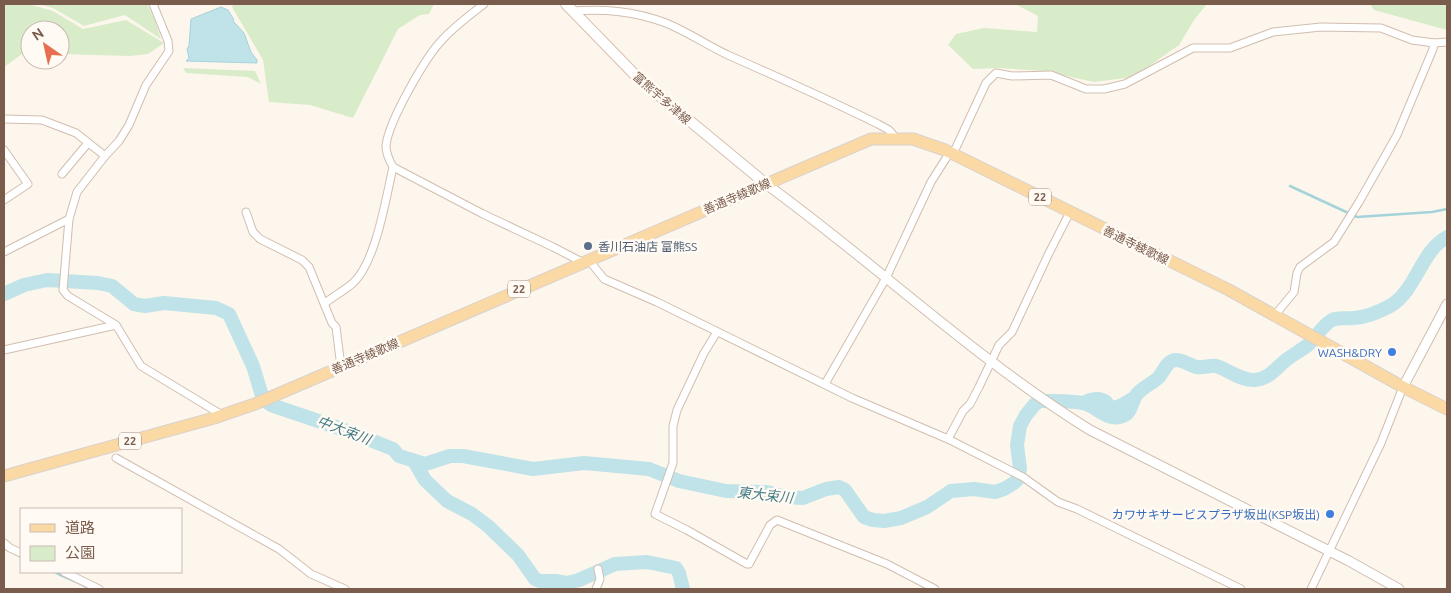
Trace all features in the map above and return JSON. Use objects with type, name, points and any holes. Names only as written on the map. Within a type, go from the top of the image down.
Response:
[{"type":"main road","name":"富熊宇多津線","points":[[569,7],[638,78],[766,184]]},
{"type":"main road","name":"善通寺綾歌線","points":[[4,476],[255,404],[871,139],[913,139],[951,153],[1229,290],[1403,387],[1447,408]]},
{"type":"street","points":[[153,4],[168,41],[169,51],[146,85],[126,130],[119,141],[77,192],[69,219],[63,290],[68,296],[116,325],[141,366],[222,415]]},
{"type":"street","points":[[484,4],[442,40],[415,79],[389,131],[386,146],[387,155],[393,167],[483,214],[585,261],[604,279],[825,384],[948,439],[1023,477],[1058,502],[1241,589]]},
{"type":"street","points":[[569,7],[603,9],[640,15],[667,24],[878,124],[889,130],[896,138]]},
{"type":"street","points":[[825,384],[886,278],[931,182],[951,153],[986,83],[996,73],[1012,76],[1051,75],[1086,89],[1104,89],[1125,84],[1193,48],[1230,48],[1273,32],[1320,27],[1381,28],[1412,40],[1434,43],[1447,42]]},
{"type":"street","points":[[1275,315],[1294,292],[1297,273],[1300,267],[1334,242],[1360,202],[1397,135],[1434,43]]},
{"type":"street","points":[[4,119],[42,120],[76,133],[105,156]]},
{"type":"street","points":[[62,174],[88,143]]},
{"type":"street","points":[[4,150],[28,184],[4,200]]},
{"type":"street","points":[[325,303],[354,283],[369,259],[393,167]]},
{"type":"street","points":[[766,184],[990,361],[1060,412],[1090,430],[1349,561],[1399,589]]},
{"type":"street","points":[[246,212],[253,232],[260,239],[302,260],[309,267],[332,323],[336,327],[341,367]]},
{"type":"street","points":[[948,439],[963,411],[970,404],[999,345],[1012,332],[1070,212]]},
{"type":"street","points":[[4,252],[69,219]]},
{"type":"street","points":[[1312,589],[1381,443],[1396,401],[1447,304]]},
{"type":"street","points":[[4,350],[116,325]]},
{"type":"street","points":[[717,332],[704,353],[677,410],[674,426],[673,463],[655,514],[747,564],[750,564],[770,525],[777,520],[887,564],[935,589]]},
{"type":"street","points":[[116,458],[279,549],[312,574],[345,589]]},
{"type":"street","points":[[4,543],[20,553]]},
{"type":"street","points":[[596,589],[600,579],[599,571]]},
{"type":"street","points":[[66,573],[99,589]]},
{"type":"green space","points":[[4,4],[28,4],[53,11],[68,20],[20,20],[20,56],[4,67]]},
{"type":"green space","points":[[38,4],[147,4],[161,39],[125,15],[84,26],[53,8]]},
{"type":"green space","points":[[234,4],[434,4],[429,14],[420,15],[398,29],[353,118],[310,105],[269,102],[263,60],[232,7]]},
{"type":"green space","points":[[1015,4],[1207,4],[1194,20],[1179,45],[1134,77],[1094,82],[1043,71],[999,68],[973,69],[948,45],[956,34],[984,28],[1037,32],[1038,16]]},
{"type":"green space","points":[[1370,4],[1447,4],[1447,30],[1374,10]]},
{"type":"green space","points":[[126,20],[164,43],[148,54],[130,56],[70,54],[70,21],[83,29]]},
{"type":"green space","points":[[183,68],[255,71],[261,84],[248,77],[186,73]]},
{"type":"water","points":[[221,7],[228,10],[233,21],[244,33],[257,63],[186,61],[189,58],[187,49],[189,46],[191,19]]},
{"type":"waterway","points":[[1290,186],[1357,217],[1432,212],[1447,209]]},
{"type":"waterway","name":"東大束川","points":[[4,294],[24,285],[47,280],[98,283],[112,286],[134,304],[145,306],[164,303],[216,308],[229,314],[253,366],[263,399],[271,405],[345,430],[393,449],[399,456],[425,464],[450,456],[463,456],[533,469],[584,463],[649,469],[679,481],[726,491],[767,492],[786,497],[803,498],[826,489],[839,487],[845,490],[864,517],[884,521],[901,518],[927,507],[951,491],[974,489],[995,492],[1014,483],[1018,479],[1020,469],[1017,445],[1020,426],[1026,415],[1040,401],[1081,403],[1111,417],[1124,416],[1129,411],[1139,392],[1158,378],[1170,362],[1176,360],[1197,367],[1216,366],[1250,380],[1264,378],[1308,345],[1332,320],[1368,315],[1390,306],[1406,291],[1430,252],[1447,237]]},
{"type":"waterway","points":[[1084,403],[1101,399],[1111,409],[1134,398]]},
{"type":"waterway","name":"中大束川","points":[[414,461],[425,480],[447,501],[472,514],[488,526],[518,555],[535,579],[567,583],[579,580],[615,564],[647,562],[676,568],[683,589]]},
{"type":"waterway","points":[[4,548],[20,556]]},
{"type":"waterway","points":[[57,573],[89,589]]},
{"type":"place","name":"香川石油店 富熊SS","points":[[588,246]]},
{"type":"place","name":"WASH&DRY","points":[[1392,352]]},
{"type":"place","name":"カワサキサービスプラザ坂出(KSP坂出)","points":[[1330,514]]}]
